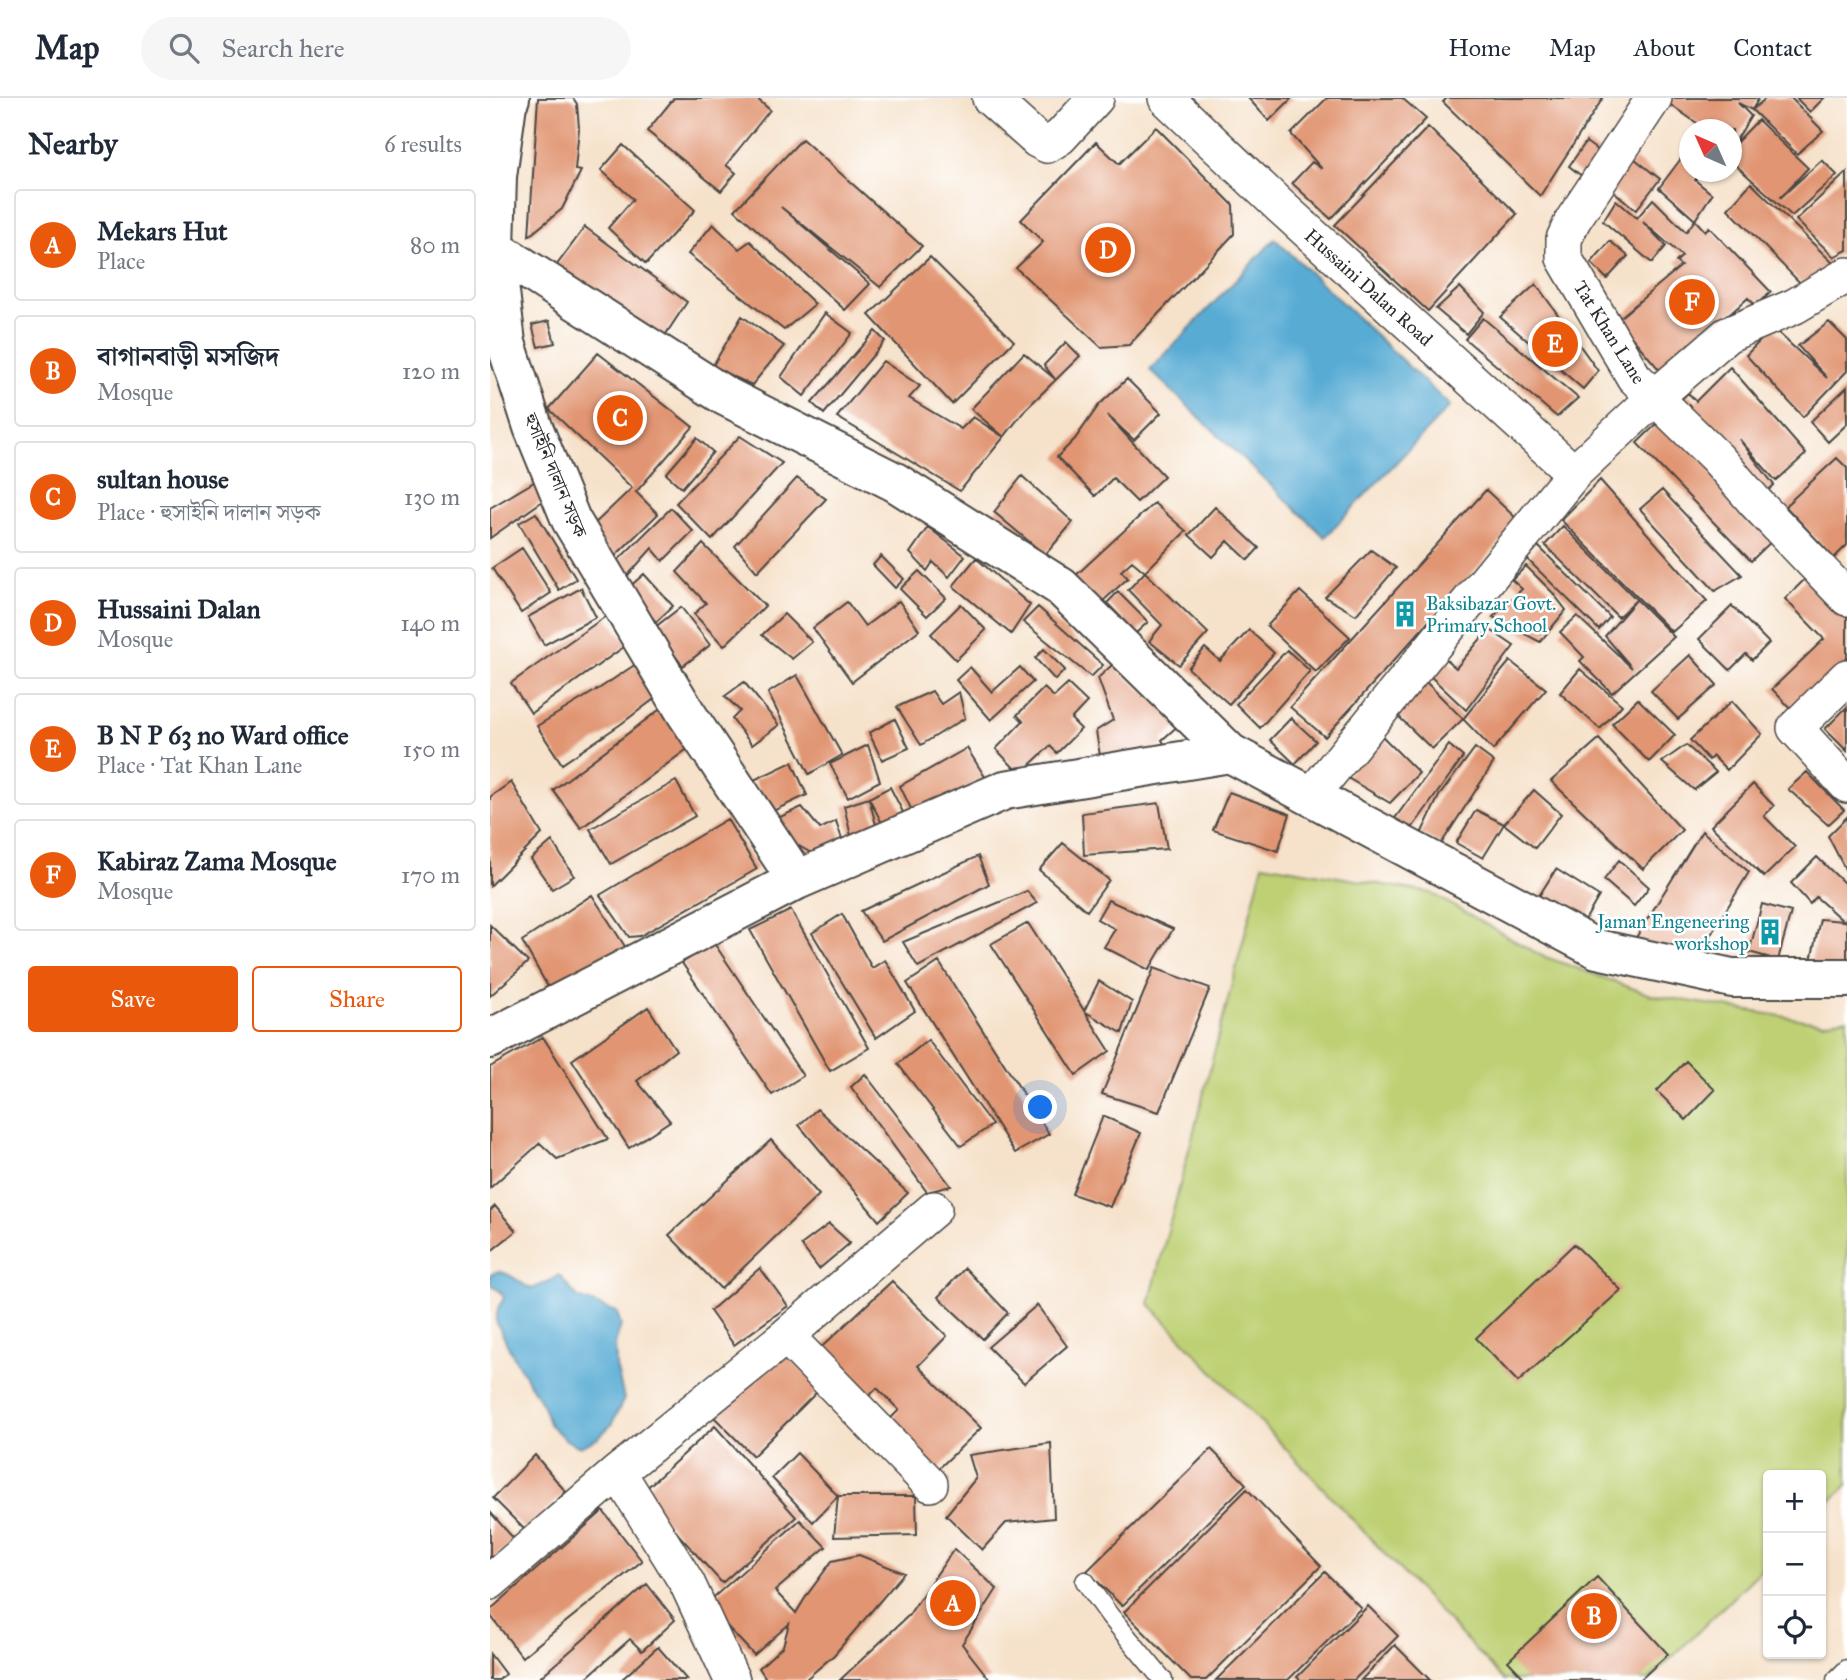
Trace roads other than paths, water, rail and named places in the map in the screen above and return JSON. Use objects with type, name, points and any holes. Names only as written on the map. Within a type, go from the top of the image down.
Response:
[{"type":"street","name":"হুসাইনি দালান সড়ক","points":[[510,98],[497,176],[495,248],[506,343],[533,427],[571,520],[687,713],[797,880]]},
{"type":"street","points":[[990,98],[1037,140],[1047,145],[1060,137],[1096,98]]},
{"type":"street","name":"Hussaini Dalan Road","points":[[1166,98],[1280,206],[1574,473]]},
{"type":"street","name":"Tat Khan Lane","points":[[1654,98],[1573,220],[1564,239],[1564,258],[1633,377],[1717,458],[1847,598]]},
{"type":"street","points":[[495,248],[725,396],[895,482],[1060,587],[1230,753],[1597,949],[1732,978],[1847,978]]},
{"type":"street","points":[[1311,796],[1574,473],[1654,398],[1727,335],[1795,306],[1847,275]]},
{"type":"street","points":[[1847,677],[1795,727],[1847,785]]},
{"type":"street","points":[[490,1039],[797,880],[1005,790],[1230,753]]},
{"type":"street","points":[[490,1582],[934,1209]]},
{"type":"street","points":[[786,1336],[930,1484]]},
{"type":"street","points":[[618,1472],[687,1583],[732,1680]]},
{"type":"lane","points":[[1085,1581],[1163,1680]]},
{"type":"lane","points":[[1836,1680],[1847,1668]]},
{"type":"water","points":[[1275,239],[1450,406],[1325,537],[1150,370]]},
{"type":"water","points":[[498,1271],[532,1289],[559,1275],[578,1298],[617,1312],[621,1325],[615,1344],[616,1366],[624,1399],[611,1425],[597,1439],[580,1447],[566,1440],[549,1424],[543,1406],[496,1321],[498,1308],[504,1298],[500,1291],[490,1285],[490,1275]]},
{"type":"place","name":"Hussaini Dalan","points":[[1108,250]]},
{"type":"place","name":"Kabiraz Zama Mosque","points":[[1692,302]]},
{"type":"place","name":"B N P 63 no Ward office","points":[[1555,344]]},
{"type":"place","name":"sultan house","points":[[620,418]]},
{"type":"place","name":"Baksibazar Govt. Primary School","points":[[1405,614]]},
{"type":"place","name":"Jaman Engeneering workshop","points":[[1770,932]]},
{"type":"place","name":"Mekars Hut","points":[[953,1603]]},
{"type":"place","name":"বাগানবাড়ী মসজিদ","points":[[1594,1616]]}]
